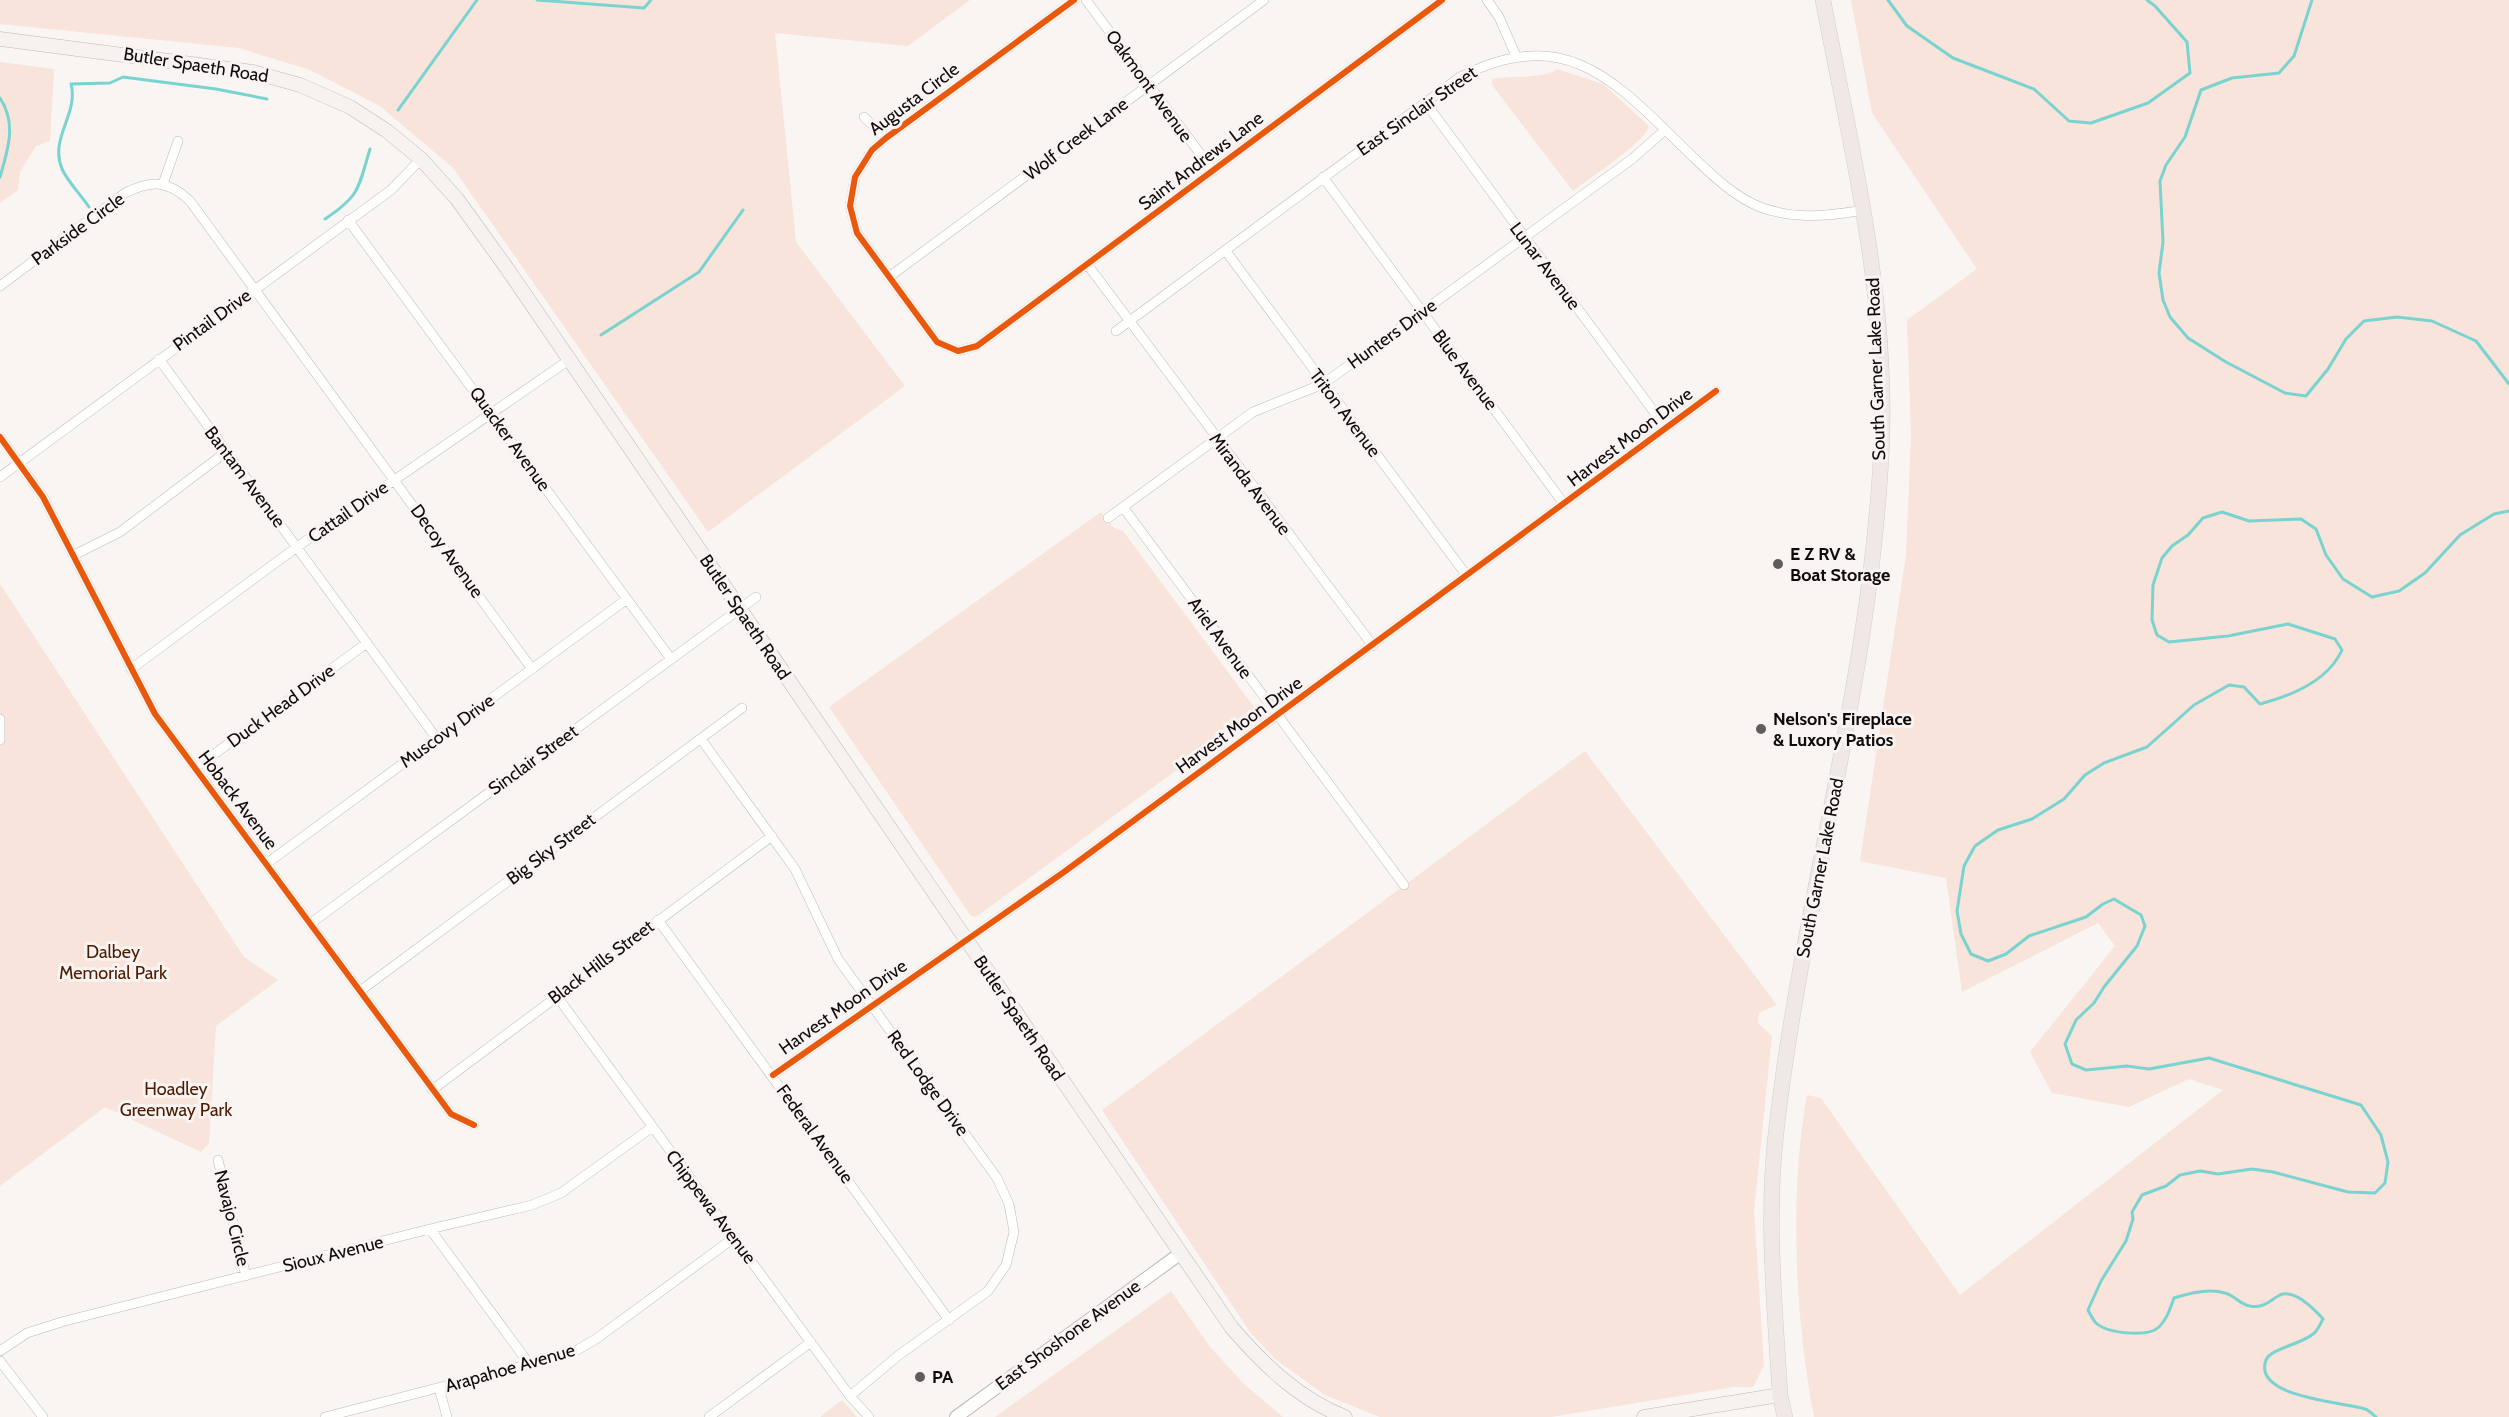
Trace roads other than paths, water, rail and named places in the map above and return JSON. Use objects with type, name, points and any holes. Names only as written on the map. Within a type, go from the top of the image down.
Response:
[{"type":"main road","name":"South Garner Lake Road","points":[[1785,1417],[1780,1395],[1771,1226],[1776,1136],[1792,1019],[1855,683],[1874,553],[1882,431],[1877,314],[1864,210],[1823,0]]},
{"type":"main road","name":"Butler Spaeth Road","points":[[0,39],[233,68],[300,85],[350,107],[387,131],[421,159],[457,199],[569,360],[1232,1328],[1260,1359],[1312,1400],[1345,1417]]},
{"type":"main road","points":[[1644,1417],[1780,1395]]},
{"type":"street","name":"Augusta Circle","points":[[977,346],[958,351],[937,342],[857,233],[850,206],[855,177],[872,150],[886,138],[1074,0]]},
{"type":"street","name":"Oakmont Avenue","points":[[1086,0],[1213,171]]},
{"type":"street","name":"Wolf Creek Lane","points":[[889,277],[1264,0]]},
{"type":"street","name":"Saint Andrews Lane","points":[[977,346],[1442,0]]},
{"type":"street","points":[[1487,0],[1499,17],[1516,56]]},
{"type":"street","name":"East Sinclair Street","points":[[1116,331],[1460,77],[1486,63],[1516,56],[1544,54],[1578,62],[1608,79],[1723,185],[1759,206],[1811,217],[1864,210]]},
{"type":"street","name":"Lunar Avenue","points":[[1425,102],[1666,428]]},
{"type":"street","points":[[864,117],[886,138]]},
{"type":"street","name":"Hunters Drive","points":[[1108,518],[1253,412],[1323,384],[1632,159],[1665,130]]},
{"type":"street","points":[[178,141],[163,184],[178,189],[190,201],[255,289]]},
{"type":"street","name":"Pintail Drive","points":[[0,477],[390,190],[421,159]]},
{"type":"street","name":"Blue Avenue","points":[[1323,177],[1564,504]]},
{"type":"street","name":"Parkside Circle","points":[[0,286],[125,193],[142,185],[163,184]]},
{"type":"street","name":"Quacker Avenue","points":[[348,220],[671,659]]},
{"type":"street","name":"Triton Avenue","points":[[1225,250],[1467,576]]},
{"type":"street","name":"Miranda Avenue","points":[[1087,264],[1372,646]]},
{"type":"street","name":"Decoy Avenue","points":[[255,289],[532,669]]},
{"type":"street","name":"Bantam Avenue","points":[[159,359],[437,738]]},
{"type":"street","name":"Cattail Drive","points":[[131,669],[297,547],[569,360]]},
{"type":"street","name":"Harvest Moon Drive","points":[[773,1075],[1064,872],[1716,391]]},
{"type":"street","points":[[0,437],[19,463]]},
{"type":"street","points":[[74,555],[120,532],[225,452]]},
{"type":"street","name":"Hoback Avenue","points":[[19,463],[44,496],[155,714],[432,1090],[451,1113],[474,1125]]},
{"type":"street","name":"Ariel Avenue","points":[[1122,507],[1404,885]]},
{"type":"street","name":"Sinclair Street","points":[[311,923],[756,597]]},
{"type":"street","name":"Muscovy Drive","points":[[266,864],[627,599]]},
{"type":"street","name":"Duck Head Drive","points":[[195,768],[367,643]]},
{"type":"street","name":"Big Sky Street","points":[[360,991],[742,708]]},
{"type":"street","points":[[0,718],[0,740]]},
{"type":"street","name":"Red Lodge Drive","points":[[701,739],[795,869],[838,959],[997,1178],[1010,1204],[1014,1232],[1006,1265],[988,1291],[899,1355],[850,1396]]},
{"type":"street","name":"Black Hills Street","points":[[432,1090],[556,995],[772,836]]},
{"type":"street","name":"Federal Avenue","points":[[658,920],[773,1075],[949,1320]]},
{"type":"street","name":"Chippewa Avenue","points":[[556,995],[651,1128],[735,1237],[850,1396],[869,1417]]},
{"type":"street","name":"Sioux Avenue","points":[[0,1351],[27,1334],[65,1321],[430,1229],[532,1206],[561,1193],[651,1128]]},
{"type":"street","name":"Navajo Circle","points":[[218,1160],[246,1276]]},
{"type":"street","points":[[430,1229],[530,1365]]},
{"type":"street","name":"Arapahoe Avenue","points":[[325,1417],[572,1353],[596,1339],[735,1237]]},
{"type":"street","name":"East Shoshone Avenue","points":[[956,1417],[1181,1254]]},
{"type":"street","points":[[709,1417],[811,1342]]},
{"type":"street","points":[[0,1361],[43,1417]]},
{"type":"street","points":[[439,1388],[447,1417]]},
{"type":"waterway","points":[[398,110],[477,0]]},
{"type":"waterway","points":[[537,0],[644,8],[651,0]]},
{"type":"waterway","points":[[1888,0],[1907,26],[1953,58],[2034,89],[2069,121],[2091,123],[2148,103],[2190,73],[2187,42],[2147,0]]},
{"type":"waterway","points":[[2312,0],[2294,56],[2279,73],[2232,78],[2201,90],[2185,137],[2166,165],[2160,181],[2163,242],[2159,273],[2163,300],[2170,317],[2188,338],[2226,362],[2285,393],[2306,396],[2328,369],[2346,339],[2364,321],[2397,317],[2432,321],[2476,341],[2509,384]]},
{"type":"waterway","points":[[89,207],[71,184],[62,169],[59,158],[61,136],[71,106],[71,84],[110,83],[123,77],[216,89],[267,99]]},
{"type":"waterway","points":[[0,98],[10,127],[8,147],[0,177]]},
{"type":"waterway","points":[[325,219],[352,197],[360,182],[370,149]]},
{"type":"waterway","points":[[601,335],[699,272],[743,210]]},
{"type":"waterway","points":[[2376,1417],[2365,1409],[2303,1396],[2286,1390],[2273,1383],[2265,1373],[2266,1360],[2269,1356],[2313,1334],[2323,1319],[2297,1297],[2280,1295],[2255,1307],[2219,1292],[2186,1294],[2174,1298],[2159,1327],[2137,1333],[2118,1332],[2101,1326],[2095,1322],[2088,1310],[2101,1281],[2126,1241],[2133,1219],[2132,1212],[2142,1195],[2166,1186],[2180,1175],[2200,1171],[2218,1174],[2252,1169],[2273,1172],[2348,1192],[2375,1193],[2385,1183],[2388,1162],[2381,1135],[2361,1105],[2209,1058],[2149,1069],[2127,1066],[2086,1070],[2072,1064],[2065,1044],[2076,1020],[2094,1003],[2137,946],[2145,926],[2141,915],[2114,899],[2086,917],[2029,936],[2006,954],[1988,961],[1971,954],[1961,934],[1957,911],[1964,866],[1975,846],[1998,830],[2032,819],[2064,799],[2085,775],[2104,763],[2147,747],[2194,705],[2229,685],[2244,687],[2260,704],[2284,697],[2307,686],[2318,679],[2336,661],[2342,650],[2335,639],[2288,624],[2228,636],[2169,642],[2157,635],[2152,620],[2153,585],[2162,558],[2203,518],[2222,512],[2249,521],[2301,519],[2316,529],[2326,555],[2343,579],[2372,597],[2399,591],[2425,573],[2460,535],[2494,514],[2509,511]]},
{"type":"place","name":"E Z RV & Boat Storage","points":[[1778,564]]},
{"type":"place","name":"Nelson's Fireplace & Luxory Patios","points":[[1761,729]]},
{"type":"place","name":"PA","points":[[920,1377]]},
{"type":"park label","name":"Dalbey Memorial Park","points":[[113,962]]},
{"type":"park label","name":"Hoadley Greenway Park","points":[[176,1099]]}]
